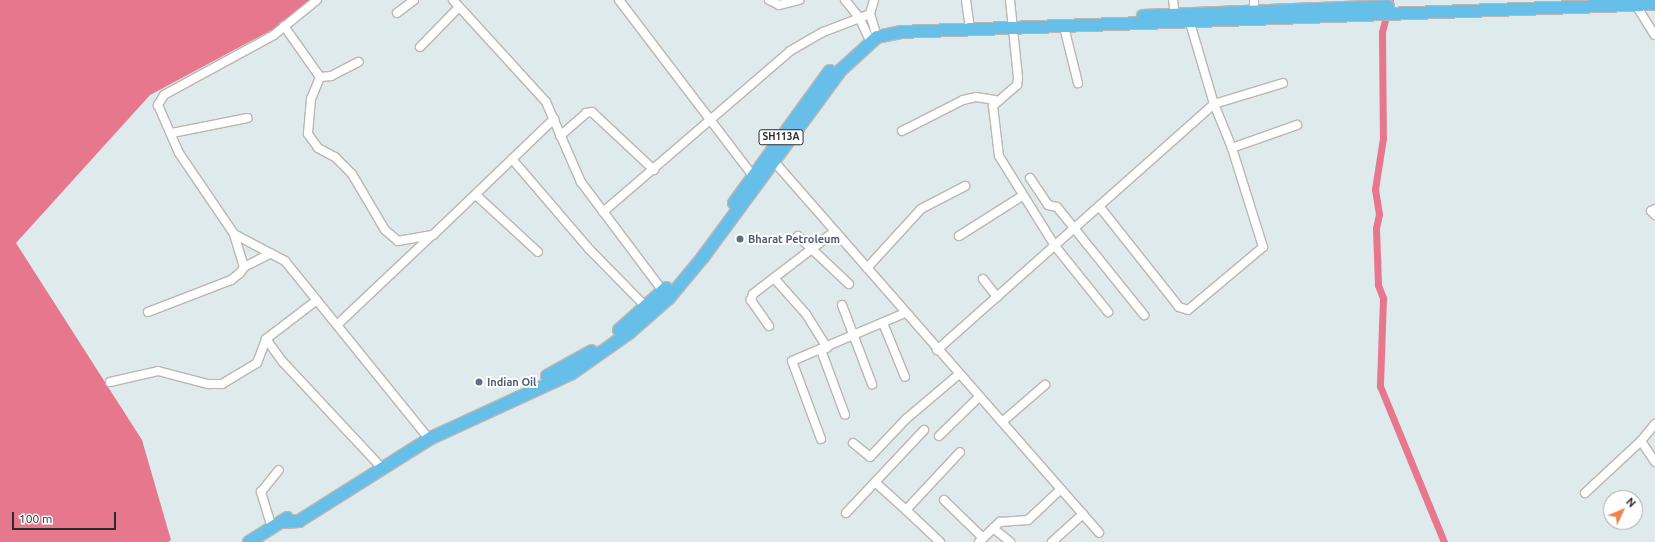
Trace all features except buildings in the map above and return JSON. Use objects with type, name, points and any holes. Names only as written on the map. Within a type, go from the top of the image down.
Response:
[{"type":"main road","points":[[1012,24],[1064,27],[1189,18],[1254,10],[1373,10],[1588,2],[1655,4]]},
{"type":"main road","points":[[871,36],[886,25],[970,26],[1175,15],[1189,18]]},
{"type":"main road","name":"SH113A","points":[[426,436],[572,373],[610,348],[666,295],[772,158],[835,64],[871,36]]},
{"type":"main road","name":"SH113A","points":[[249,542],[426,436],[559,370],[605,341],[646,307],[666,295],[753,176],[772,158]]},
{"type":"street","points":[[244,267],[234,234],[179,153],[159,99],[256,47],[317,0]]},
{"type":"street","points":[[397,13],[414,0]]},
{"type":"street","points":[[453,0],[536,89],[554,119],[581,182],[666,295]]},
{"type":"street","points":[[619,0],[710,122],[753,176]]},
{"type":"street","points":[[769,0],[779,5],[799,0]]},
{"type":"street","points":[[845,0],[860,17],[871,36]]},
{"type":"street","points":[[871,36],[870,14],[874,0]]},
{"type":"street","points":[[966,0],[970,26]]},
{"type":"street","points":[[902,131],[963,100],[976,97],[995,100],[1017,85],[1010,0]]},
{"type":"street","points":[[1174,0],[1175,15]]},
{"type":"street","points":[[1634,3],[1655,35]]},
{"type":"street","points":[[420,47],[459,7]]},
{"type":"street","points":[[603,212],[710,122],[790,51],[823,32],[870,14]]},
{"type":"street","points":[[1100,206],[1179,307],[1188,310],[1263,247],[1232,148],[1214,104],[1189,18]]},
{"type":"street","points":[[284,26],[320,77]]},
{"type":"street","points":[[1064,27],[1078,82]]},
{"type":"street","points":[[320,77],[331,76],[359,62]]},
{"type":"street","points":[[320,77],[311,99],[308,134],[318,148],[335,156],[352,174],[385,230],[398,241],[433,235]]},
{"type":"street","points":[[937,350],[1214,104],[1283,83]]},
{"type":"street","points":[[995,100],[999,156],[1022,196],[1055,246],[1108,312]]},
{"type":"street","points":[[560,136],[586,114],[592,112],[654,170]]},
{"type":"street","points":[[172,133],[248,118]]},
{"type":"street","points":[[338,324],[476,195],[554,119]]},
{"type":"street","points":[[1232,148],[1297,125]]},
{"type":"street","points":[[772,158],[937,350],[1100,533]]},
{"type":"street","points":[[512,159],[590,250],[646,307]]},
{"type":"street","points":[[1030,178],[1048,205],[1057,207],[1144,315]]},
{"type":"street","points":[[866,268],[921,209],[965,186]]},
{"type":"street","points":[[476,195],[538,252]]},
{"type":"street","points":[[959,236],[1022,196]]},
{"type":"street","points":[[1655,209],[1651,211],[1655,215]]},
{"type":"street","points":[[769,326],[751,300],[753,294],[835,231]]},
{"type":"street","points":[[234,234],[285,261],[338,324],[426,436]]},
{"type":"street","points":[[798,236],[849,284]]},
{"type":"street","points":[[148,312],[231,280],[244,267],[271,253]]},
{"type":"street","points":[[774,278],[806,314],[824,349],[845,415]]},
{"type":"street","points":[[983,279],[997,297]]},
{"type":"street","points":[[110,382],[158,371],[208,384],[222,384],[257,363],[266,339],[317,300]]},
{"type":"street","points":[[842,305],[872,384]]},
{"type":"street","points":[[820,439],[791,365],[796,357],[824,349],[905,313]]},
{"type":"street","points":[[883,323],[906,377]]},
{"type":"street","points":[[266,339],[282,362],[379,465]]},
{"type":"street","points":[[853,443],[870,457],[906,419],[959,374]]},
{"type":"street","points":[[1002,422],[1045,385]]},
{"type":"street","points":[[939,436],[979,397]]},
{"type":"street","points":[[1585,493],[1641,441],[1655,424]]},
{"type":"street","points":[[846,513],[924,430]]},
{"type":"street","points":[[1641,441],[1655,462]]},
{"type":"street","points":[[906,510],[960,452]]},
{"type":"street","points":[[277,525],[261,492],[279,470]]},
{"type":"street","points":[[876,482],[940,542]]},
{"type":"street","points":[[944,500],[981,540],[1000,522],[1028,520],[1061,489]]},
{"type":"street","points":[[1052,542],[1083,514]]},
{"type":"street","points":[[994,528],[1010,542]]},
{"type":"shaded area","points":[[0,0],[309,0],[294,18],[150,95],[16,243],[142,440],[171,540],[168,542],[0,542]]},
{"type":"waterway","points":[[1390,0],[1382,32],[1383,138],[1375,189],[1379,214],[1376,228],[1378,285],[1383,298],[1380,386],[1444,542]]},
{"type":"place","name":"Bharat Petroleum","points":[[740,239]]},
{"type":"place","name":"Indian Oil","points":[[479,382]]}]
